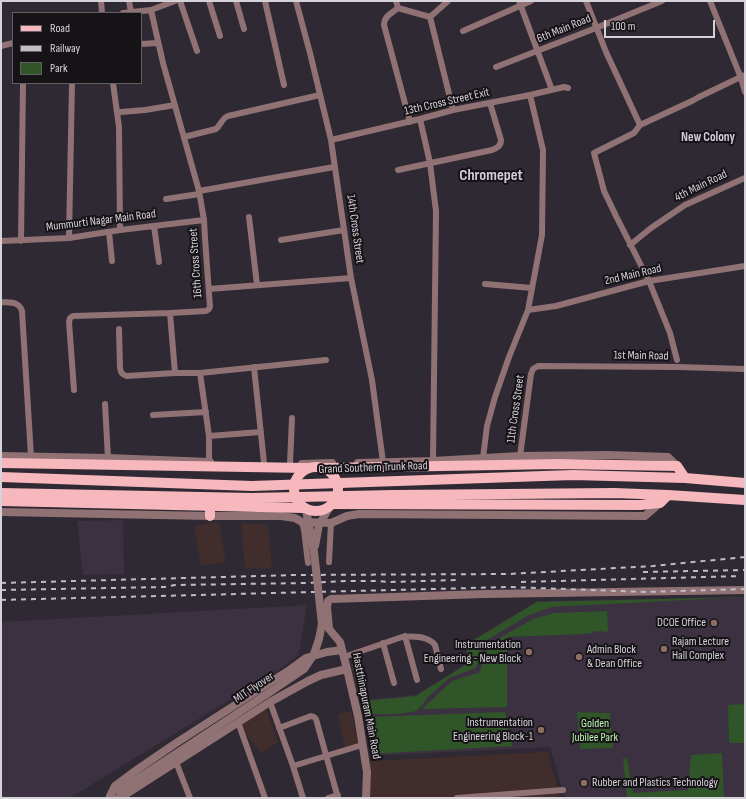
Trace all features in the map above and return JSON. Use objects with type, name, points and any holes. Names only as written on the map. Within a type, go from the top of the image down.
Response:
[{"type":"main road","points":[[1,463],[308,468],[558,464],[644,465],[677,466],[685,478]]},
{"type":"main road","points":[[308,468],[297,476],[293,490],[294,497],[305,509],[312,512],[318,512],[331,506],[338,491],[338,484],[335,477],[324,468]]},
{"type":"main road","name":"Grand Southern Trunk Road","points":[[1,477],[252,486],[573,475],[685,478],[745,483]]},
{"type":"main road","points":[[1,493],[210,498],[598,493],[668,495],[745,500]]},
{"type":"main road","points":[[331,506],[640,505],[660,504],[668,495]]},
{"type":"main road","points":[[210,498],[210,516]]},
{"type":"main road","points":[[1,501],[305,509]]},
{"type":"street","points":[[101,1],[102,12]]},
{"type":"street","points":[[129,1],[130,12],[151,10],[175,1]]},
{"type":"street","points":[[180,1],[197,51]]},
{"type":"street","points":[[209,1],[220,36]]},
{"type":"street","points":[[236,1],[244,30]]},
{"type":"street","points":[[265,1],[284,85]]},
{"type":"street","name":"14th Cross Street","points":[[296,1],[331,140],[351,278],[372,380],[383,462]]},
{"type":"street","points":[[396,1],[398,8]]},
{"type":"street","points":[[430,17],[448,1]]},
{"type":"street","points":[[463,31],[520,3],[531,1]]},
{"type":"street","points":[[586,1],[606,52],[640,125]]},
{"type":"street","name":"6th Main Road","points":[[496,67],[662,1]]},
{"type":"street","points":[[710,1],[743,76],[745,92]]},
{"type":"street","points":[[520,3],[552,90]]},
{"type":"street","points":[[398,8],[430,17]]},
{"type":"street","points":[[398,8],[384,20],[384,25],[410,122]]},
{"type":"street","name":"16th Cross Street","points":[[74,390],[69,322],[70,318],[73,316],[170,313],[208,310],[210,307],[204,220],[199,193],[163,63],[151,10]]},
{"type":"street","points":[[430,17],[453,110]]},
{"type":"street","points":[[142,44],[158,43]]},
{"type":"street","points":[[1,46],[12,44]]},
{"type":"street","points":[[676,360],[670,333],[649,281],[604,191],[594,153],[634,133],[640,125],[743,76]]},
{"type":"street","points":[[21,241],[23,84]]},
{"type":"street","points":[[69,238],[72,84]]},
{"type":"street","points":[[113,84],[119,127],[120,230]]},
{"type":"street","name":"13th Cross Street Exit","points":[[331,140],[410,122],[453,110],[564,87],[568,88]]},
{"type":"street","points":[[184,137],[216,128],[223,119],[228,116],[320,95]]},
{"type":"street","points":[[483,458],[487,426],[495,397],[528,310],[542,235],[543,150],[530,95]]},
{"type":"street","points":[[398,170],[492,150],[500,146],[501,143],[490,103]]},
{"type":"street","points":[[121,112],[175,105]]},
{"type":"street","points":[[420,119],[430,163],[436,211],[433,461]]},
{"type":"street","points":[[166,199],[334,167]]},
{"type":"street","name":"4th Main Road","points":[[630,245],[650,228],[684,205],[745,178]]},
{"type":"street","points":[[249,217],[257,285]]},
{"type":"street","name":"Mummurti Nagar Main Road","points":[[1,241],[69,238],[204,220]]},
{"type":"street","points":[[154,226],[159,262]]},
{"type":"street","points":[[281,240],[344,230]]},
{"type":"street","points":[[109,232],[112,261]]},
{"type":"street","name":"2nd Main Road","points":[[528,310],[556,306],[649,281],[745,266]]},
{"type":"street","points":[[209,289],[351,278]]},
{"type":"street","points":[[485,284],[532,288]]},
{"type":"street","points":[[1,302],[18,304],[22,311],[31,456]]},
{"type":"street","points":[[170,313],[175,373]]},
{"type":"street","points":[[119,329],[120,372],[122,375],[127,376],[200,373],[326,360]]},
{"type":"street","name":"1st Main Road","points":[[536,366],[745,369]]},
{"type":"street","name":"11th Cross Street","points":[[520,456],[531,374],[536,366]]},
{"type":"street","points":[[254,367],[264,463]]},
{"type":"street","points":[[200,373],[209,436],[209,462]]},
{"type":"street","points":[[105,404],[108,458]]},
{"type":"street","points":[[153,415],[206,412]]},
{"type":"street","points":[[290,464],[292,418]]},
{"type":"street","points":[[209,436],[261,432]]},
{"type":"street","points":[[1,456],[311,464],[433,461],[520,456],[608,455],[668,457],[677,466]]},
{"type":"street","points":[[1,512],[163,518],[210,516],[282,516],[295,518],[302,522],[331,524],[347,516],[358,514],[645,516],[660,504]]},
{"type":"street","name":"MIT Flyover","points":[[314,552],[319,525],[331,506]]},
{"type":"street","name":"MIT Flyover","points":[[114,796],[144,774],[304,669],[314,654],[322,624],[314,552],[305,509]]},
{"type":"street","points":[[302,522],[308,563]]},
{"type":"street","points":[[329,562],[331,524]]},
{"type":"street","points":[[342,650],[329,629],[327,607],[328,601],[331,600],[484,594],[745,590]]},
{"type":"street","points":[[405,636],[417,680]]},
{"type":"street","points":[[347,669],[322,675],[308,681],[270,702],[123,796],[114,796],[115,786],[138,769],[291,670],[306,658],[327,652],[383,643],[409,636],[431,640],[435,645],[441,668]]},
{"type":"street","points":[[383,643],[394,683]]},
{"type":"street","name":"Hastthinapuram Main Road","points":[[342,650],[358,716],[366,772],[366,798]]},
{"type":"street","points":[[270,702],[303,798]]},
{"type":"street","points":[[279,728],[314,716],[338,796],[328,798]]},
{"type":"street","points":[[238,722],[265,798]]},
{"type":"street","points":[[293,766],[362,745]]},
{"type":"street","points":[[176,762],[190,798]]},
{"type":"street","points":[[457,798],[563,790]]},
{"type":"shaded area","points":[[123,520],[124,574],[83,575],[77,521]]},
{"type":"shaded area","points":[[219,522],[226,562],[201,566],[194,526]]},
{"type":"shaded area","points":[[241,523],[268,525],[272,568],[245,569]]},
{"type":"shaded area","points":[[745,597],[745,798],[565,798],[550,747],[370,756],[363,700],[416,695],[466,664],[467,643],[537,601]]},
{"type":"shaded area","points":[[307,605],[299,655],[277,671],[70,798],[1,798],[1,622]]},
{"type":"shaded area","points":[[362,660],[367,695],[358,696],[351,663]]},
{"type":"shaded area","points":[[266,709],[278,742],[261,754],[240,726]]},
{"type":"shaded area","points":[[351,711],[359,748],[345,750],[338,714]]},
{"type":"shaded area","points":[[548,752],[560,798],[370,798],[370,761]]},
{"type":"green space","points":[[743,597],[552,607],[529,615],[485,641],[476,668],[449,678],[429,696],[417,711],[398,714],[366,714],[365,701],[416,696],[467,664],[468,644],[537,602]]},
{"type":"green space","points":[[607,611],[608,632],[595,631],[584,634],[507,637],[507,707],[422,709],[452,681],[478,673],[489,644],[533,619],[554,613]]},
{"type":"green space","points":[[745,704],[745,743],[729,743],[728,705]]},
{"type":"green space","points":[[505,712],[512,746],[372,754],[368,717]]},
{"type":"green space","name":"Golden Jubilee Park","points":[[577,712],[610,713],[613,748],[580,749]]},
{"type":"green space","points":[[722,753],[724,798],[627,798],[623,758],[627,758],[633,793],[688,790],[691,755]]},
{"type":"railway","points":[[1,583],[295,575],[509,574],[653,566],[745,557]]},
{"type":"railway","points":[[643,572],[745,570]]},
{"type":"railway","points":[[521,582],[741,576]]},
{"type":"railway","points":[[1,590],[164,587],[175,585],[346,581],[390,582],[457,580]]},
{"type":"railway","points":[[1,600],[510,587],[646,592],[745,589]]},
{"type":"place","name":"DCOE Office","points":[[714,623]]},
{"type":"place","name":"Rajam Lecture Hall Complex","points":[[664,649]]},
{"type":"place","name":"Instrumentation Engineering - New Block","points":[[529,652]]},
{"type":"place","name":"Admin Block & Dean Office","points":[[579,657]]},
{"type":"place","name":"Instrumentation Engineering Block-1","points":[[541,730]]},
{"type":"place","name":"Rubber and Plastics Technology","points":[[584,783]]},
{"type":"district","name":"New Colony","points":[[708,138]]},
{"type":"district","name":"Chromepet","points":[[491,176]]}]
